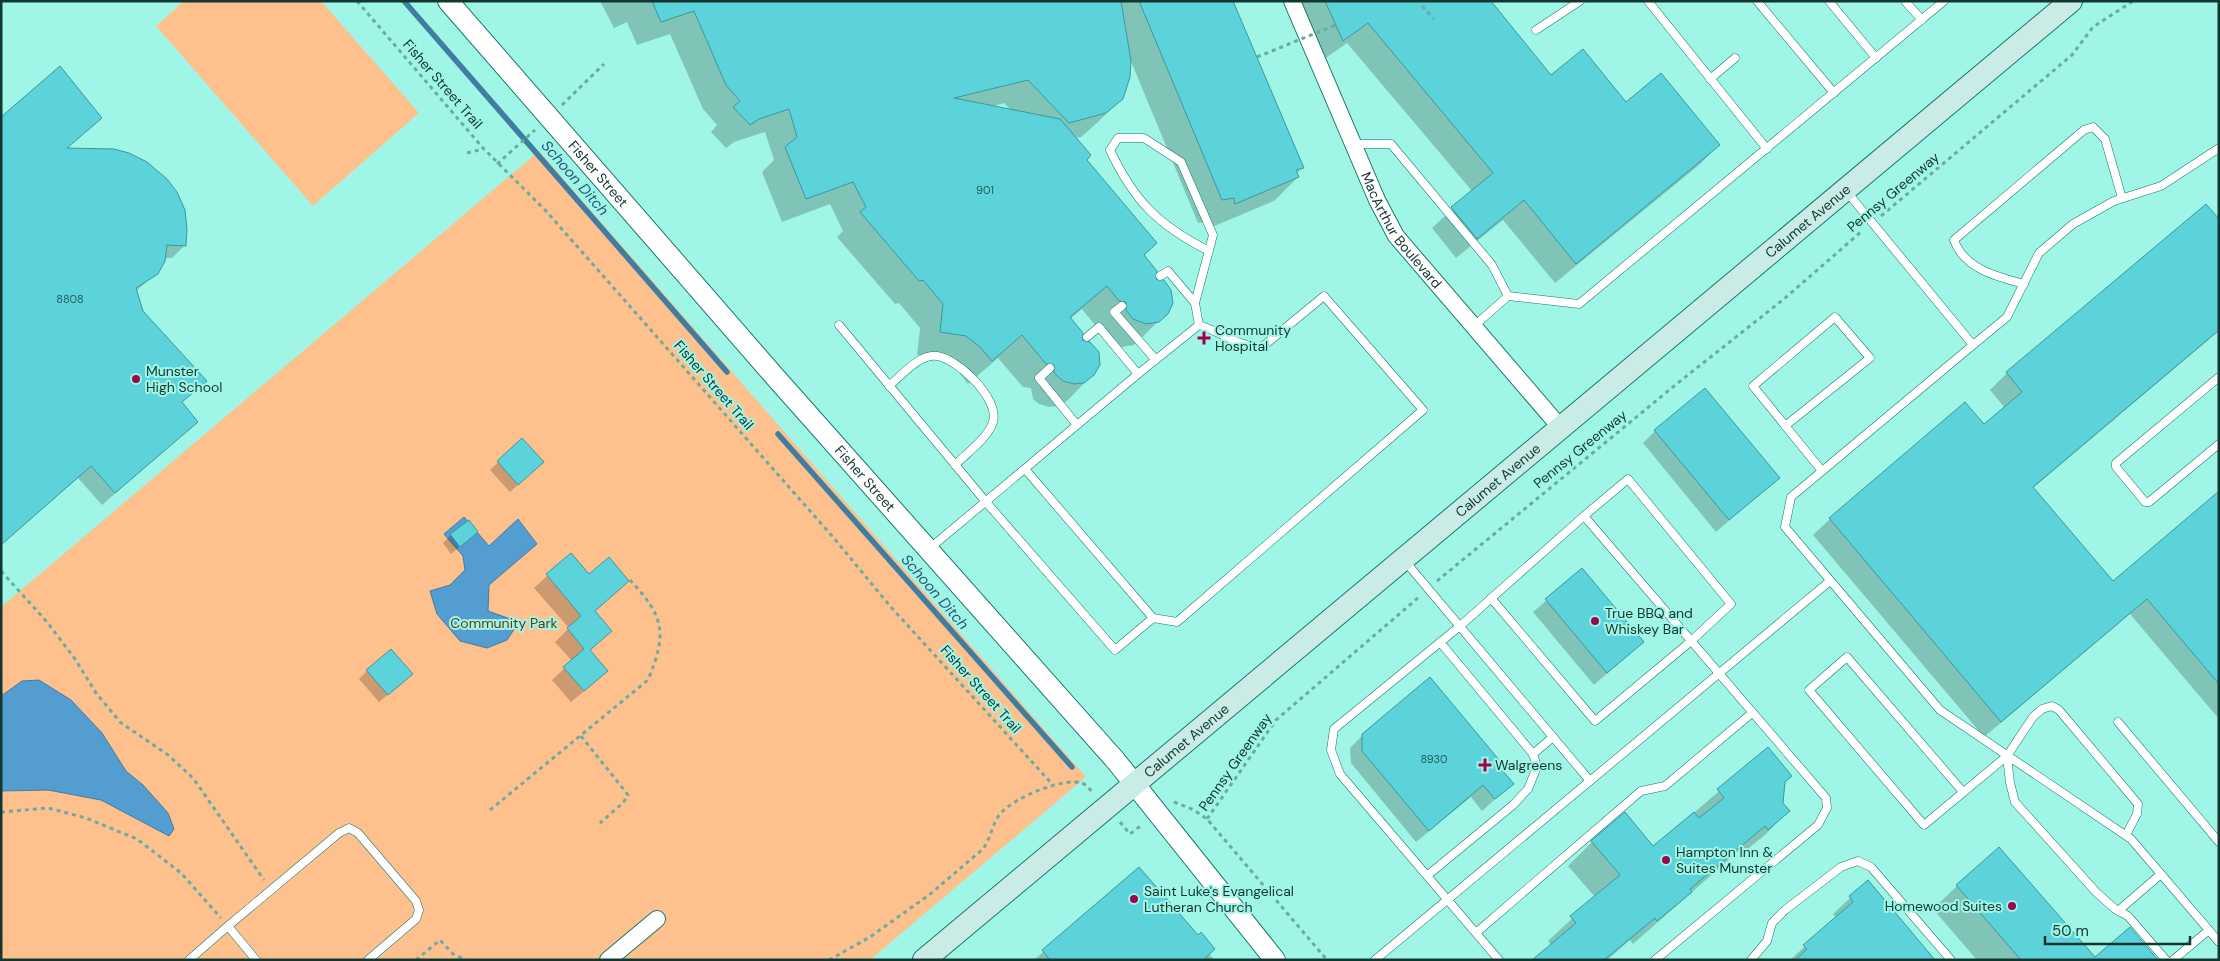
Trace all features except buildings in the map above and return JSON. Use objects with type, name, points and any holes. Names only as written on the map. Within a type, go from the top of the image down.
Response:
[{"type":"main road","name":"Calumet Avenue","points":[[924,960],[2071,1]]},
{"type":"street","name":"Fisher Street","points":[[448,1],[776,378],[929,549],[1135,785],[1275,960]]},
{"type":"street","name":"MacArthur Boulevard","points":[[1292,1],[1377,200],[1396,236],[1560,427]]},
{"type":"street","points":[[612,959],[657,919]]},
{"type":"lane","points":[[1536,30],[1580,1]]},
{"type":"lane","points":[[1648,1],[1767,149]]},
{"type":"lane","points":[[1757,1],[1834,93]]},
{"type":"lane","points":[[1829,1],[1876,58]]},
{"type":"lane","points":[[1905,1],[1922,20]]},
{"type":"lane","points":[[1473,327],[1508,296],[1579,304],[1944,1]]},
{"type":"lane","points":[[1710,79],[1735,58]]},
{"type":"lane","points":[[2024,284],[1992,275],[1969,262],[1956,248],[1954,240],[2084,130],[2093,127],[2105,139],[2122,198]]},
{"type":"lane","points":[[1195,303],[1210,251],[1213,236],[1181,162],[1144,138],[1118,138],[1110,150],[1124,180],[1158,221],[1210,251]]},
{"type":"lane","points":[[1353,144],[1392,144],[1492,265],[1508,296]]},
{"type":"lane","points":[[2219,148],[2161,186],[2122,198],[2073,224],[2039,253],[2007,317],[1791,498],[1785,526],[1940,710],[2126,836],[2219,942]]},
{"type":"lane","points":[[1845,189],[1973,345]]},
{"type":"lane","points":[[1160,276],[1168,272],[1195,303],[1200,325]]},
{"type":"lane","points":[[1025,469],[1153,618],[1176,622],[1423,410],[1324,296],[1261,348],[1245,347],[1220,332],[1200,325]]},
{"type":"lane","points":[[1122,306],[1114,312],[1156,359]]},
{"type":"lane","points":[[1786,426],[1870,358],[1836,316],[1753,386],[1822,472]]},
{"type":"lane","points":[[839,324],[986,502],[1115,650],[1153,618]]},
{"type":"lane","points":[[929,549],[1156,359],[1200,325]]},
{"type":"lane","points":[[1086,337],[1099,327],[1138,374]]},
{"type":"lane","points":[[889,386],[920,360],[937,356],[956,363],[982,388],[992,408],[994,421],[987,432],[955,465]]},
{"type":"lane","points":[[1050,368],[1039,378],[1077,425]]},
{"type":"lane","points":[[2219,377],[2116,463],[2116,467],[2146,502],[2149,502],[2219,444]]},
{"type":"lane","points":[[1491,598],[1594,721],[1690,642],[1731,604],[1628,479],[1584,516],[1491,598],[1460,626],[1334,729],[1331,750],[1340,774],[1428,874],[1499,960]]},
{"type":"lane","points":[[1584,516],[1690,642],[1826,798],[1827,808],[1818,825],[1655,960]]},
{"type":"lane","points":[[1403,558],[1590,781]]},
{"type":"lane","points":[[1375,960],[1830,581]]},
{"type":"lane","points":[[1428,874],[1513,805],[1528,789],[1537,767],[1533,754],[1440,642]]},
{"type":"lane","points":[[1963,792],[1847,657],[1809,690],[1924,825],[2007,756],[2033,717],[2042,709],[2052,706],[2059,710],[2138,804],[2137,814],[2126,836]]},
{"type":"lane","points":[[1476,932],[1641,791],[1665,786],[1752,713]]},
{"type":"lane","points":[[2118,722],[2219,842]]},
{"type":"lane","points":[[1533,754],[1553,737]]},
{"type":"lane","points":[[2007,756],[2010,783],[2015,802],[2096,892],[2118,911],[2128,916],[2166,960]]},
{"type":"lane","points":[[189,960],[339,833],[349,828],[358,833],[416,902],[419,910],[416,919],[368,960]]},
{"type":"lane","points":[[1750,960],[1767,941],[1772,923],[1785,910],[1841,867],[1858,861],[1871,867],[1951,960]]},
{"type":"lane","points":[[2118,911],[2161,874]]},
{"type":"lane","points":[[228,926],[256,960]]},
{"type":"lane","points":[[2173,960],[2209,930]]},
{"type":"path","name":"Fisher Street Trail","points":[[357,1],[497,164],[546,211],[833,537],[883,598],[1053,786]]},
{"type":"path","name":"Pennsy Greenway","points":[[1327,960],[1207,819],[1276,720],[1428,589],[1678,382],[1784,299],[1872,223],[2009,110],[2072,55],[2093,27],[2132,1]]},
{"type":"path","points":[[1422,6],[1434,19]]},
{"type":"path","points":[[1257,57],[1336,25]]},
{"type":"path","points":[[497,164],[604,64]]},
{"type":"path","points":[[466,153],[483,148]]},
{"type":"path","points":[[1,571],[47,622],[75,659],[96,694],[120,722],[168,755],[193,778],[271,890]]},
{"type":"path","points":[[490,810],[648,680],[659,654],[661,629],[654,608],[630,580]]},
{"type":"path","points":[[581,736],[628,795],[623,803],[600,823]]},
{"type":"path","points":[[829,960],[870,937],[929,895],[983,849],[990,840],[1000,813],[1022,799],[1053,786],[1077,782],[1085,784]]},
{"type":"path","points":[[1174,802],[1194,810],[1207,819]]},
{"type":"path","points":[[1,812],[48,808],[86,818],[137,839],[182,873],[228,926]]},
{"type":"path","points":[[416,960],[440,940],[453,954],[466,960]]},
{"type":"green space","points":[[184,1],[321,1],[419,113],[313,206],[156,26]]},
{"type":"green space","name":"Community Park","points":[[539,151],[1086,777],[870,960],[1,960],[1,607]]},
{"type":"water","points":[[464,517],[489,546],[518,519],[537,544],[489,585],[488,611],[519,622],[507,640],[487,648],[460,641],[437,614],[430,591],[450,585],[465,570],[463,556],[444,534]]},
{"type":"water","points":[[39,680],[71,700],[102,733],[126,771],[143,785],[168,813],[174,829],[169,836],[101,800],[48,790],[1,791],[1,696],[22,681]]},
{"type":"waterway","name":"Schoon Ditch","points":[[404,1],[727,372]]},
{"type":"waterway","name":"Schoon Ditch","points":[[778,434],[1072,767]]},
{"type":"place","name":"Community Hospital","points":[[1204,338]]},
{"type":"place","name":"Munster High School","points":[[136,379]]},
{"type":"place","name":"True BBQ and Whiskey Bar","points":[[1595,621]]},
{"type":"place","name":"Walgreens","points":[[1485,765]]},
{"type":"place","name":"Hampton Inn & Suites Munster","points":[[1666,860]]},
{"type":"place","name":"Saint Luke's Evangelical Lutheran Church","points":[[1134,899]]},
{"type":"place","name":"Homewood Suites","points":[[2012,906]]}]
